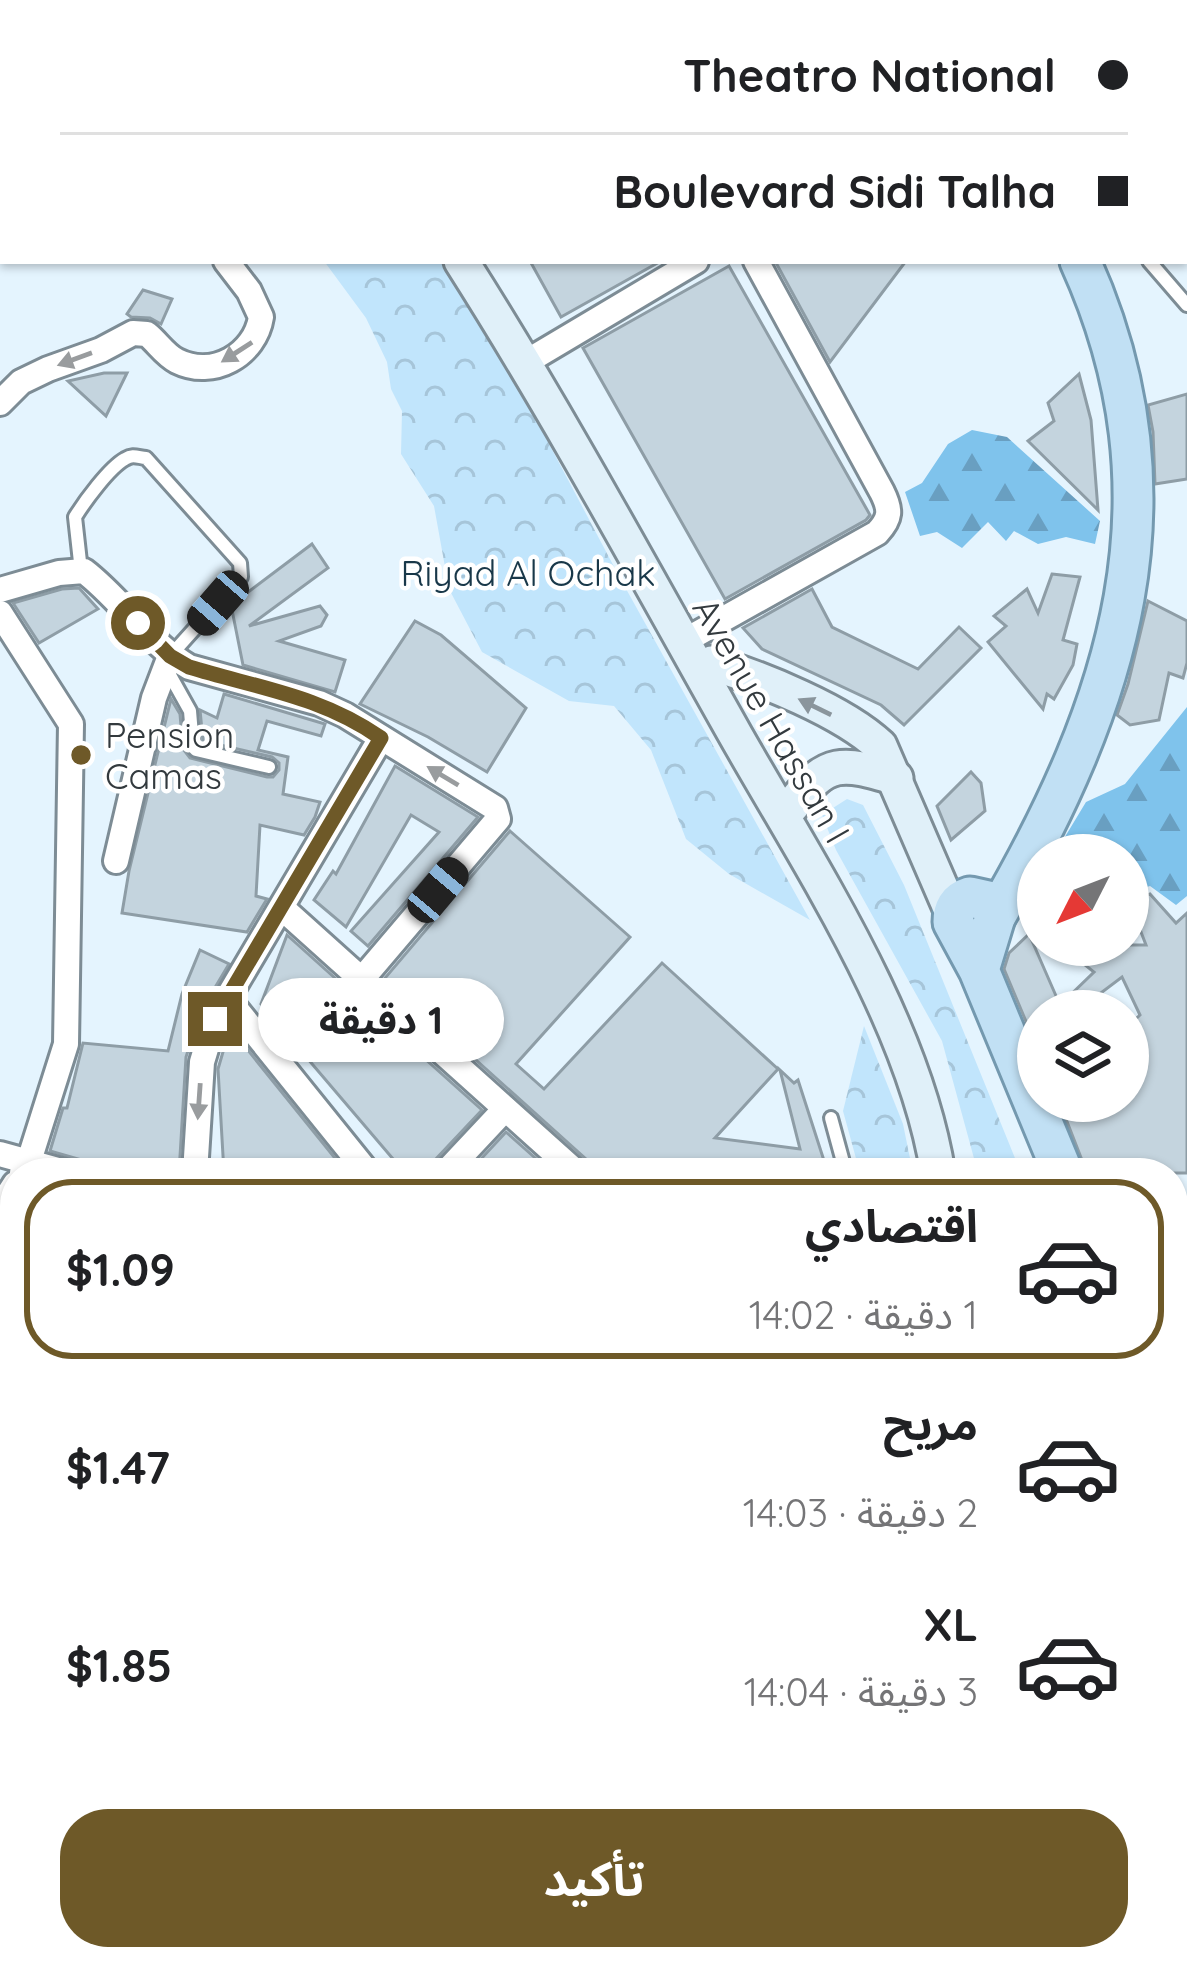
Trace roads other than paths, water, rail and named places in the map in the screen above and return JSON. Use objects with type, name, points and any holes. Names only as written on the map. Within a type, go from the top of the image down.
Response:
[{"type":"main road","name":"Avenue Hassan I","points":[[463,264],[522,357],[839,919],[915,1077],[934,1158]]},
{"type":"main road","name":"Avenue Hassan I","points":[[486,264],[891,988],[928,1069],[952,1158]]},
{"type":"main road","points":[[975,923],[1078,716],[1109,627],[1124,549],[1111,409],[1096,348],[1057,264]]},
{"type":"main road","points":[[975,923],[1043,835],[1088,744],[1131,611],[1142,558],[1144,490],[1137,413],[1117,338],[1091,271]]},
{"type":"main road","points":[[704,649],[864,732],[880,746],[934,872],[975,923],[1058,1158]]},
{"type":"main road","points":[[793,806],[813,780],[829,770],[862,768],[896,778]]},
{"type":"street","points":[[538,355],[691,264]]},
{"type":"street","points":[[704,649],[877,533],[890,517],[882,492],[759,264]]},
{"type":"street","points":[[0,403],[21,382],[127,335],[147,334],[172,359],[197,366],[215,365],[244,351],[255,340],[261,317],[232,268]]},
{"type":"street","points":[[0,590],[58,573],[88,573],[119,602],[168,662],[319,703],[490,802],[498,815],[362,979]]},
{"type":"street","points":[[0,613],[71,724],[66,1044],[29,1158]]},
{"type":"street","points":[[116,861],[154,698],[168,662]]},
{"type":"street","points":[[196,1158],[206,1042],[226,998],[381,738]]},
{"type":"street","points":[[283,908],[561,1158]]},
{"type":"street","points":[[226,998],[356,1158]]},
{"type":"street","points":[[459,1158],[506,1108]]},
{"type":"lane","points":[[1153,264],[1187,304]]},
{"type":"lane","points":[[81,571],[75,517],[125,459],[146,458],[240,563],[241,577],[168,662],[190,711],[193,747],[269,767]]},
{"type":"lane","points":[[831,1118],[842,1158]]},
{"type":"place","name":"Pension Camas","points":[[81,755]]},
{"type":"park label","name":"Riyad Al Ochak","points":[[528,572]]}]
